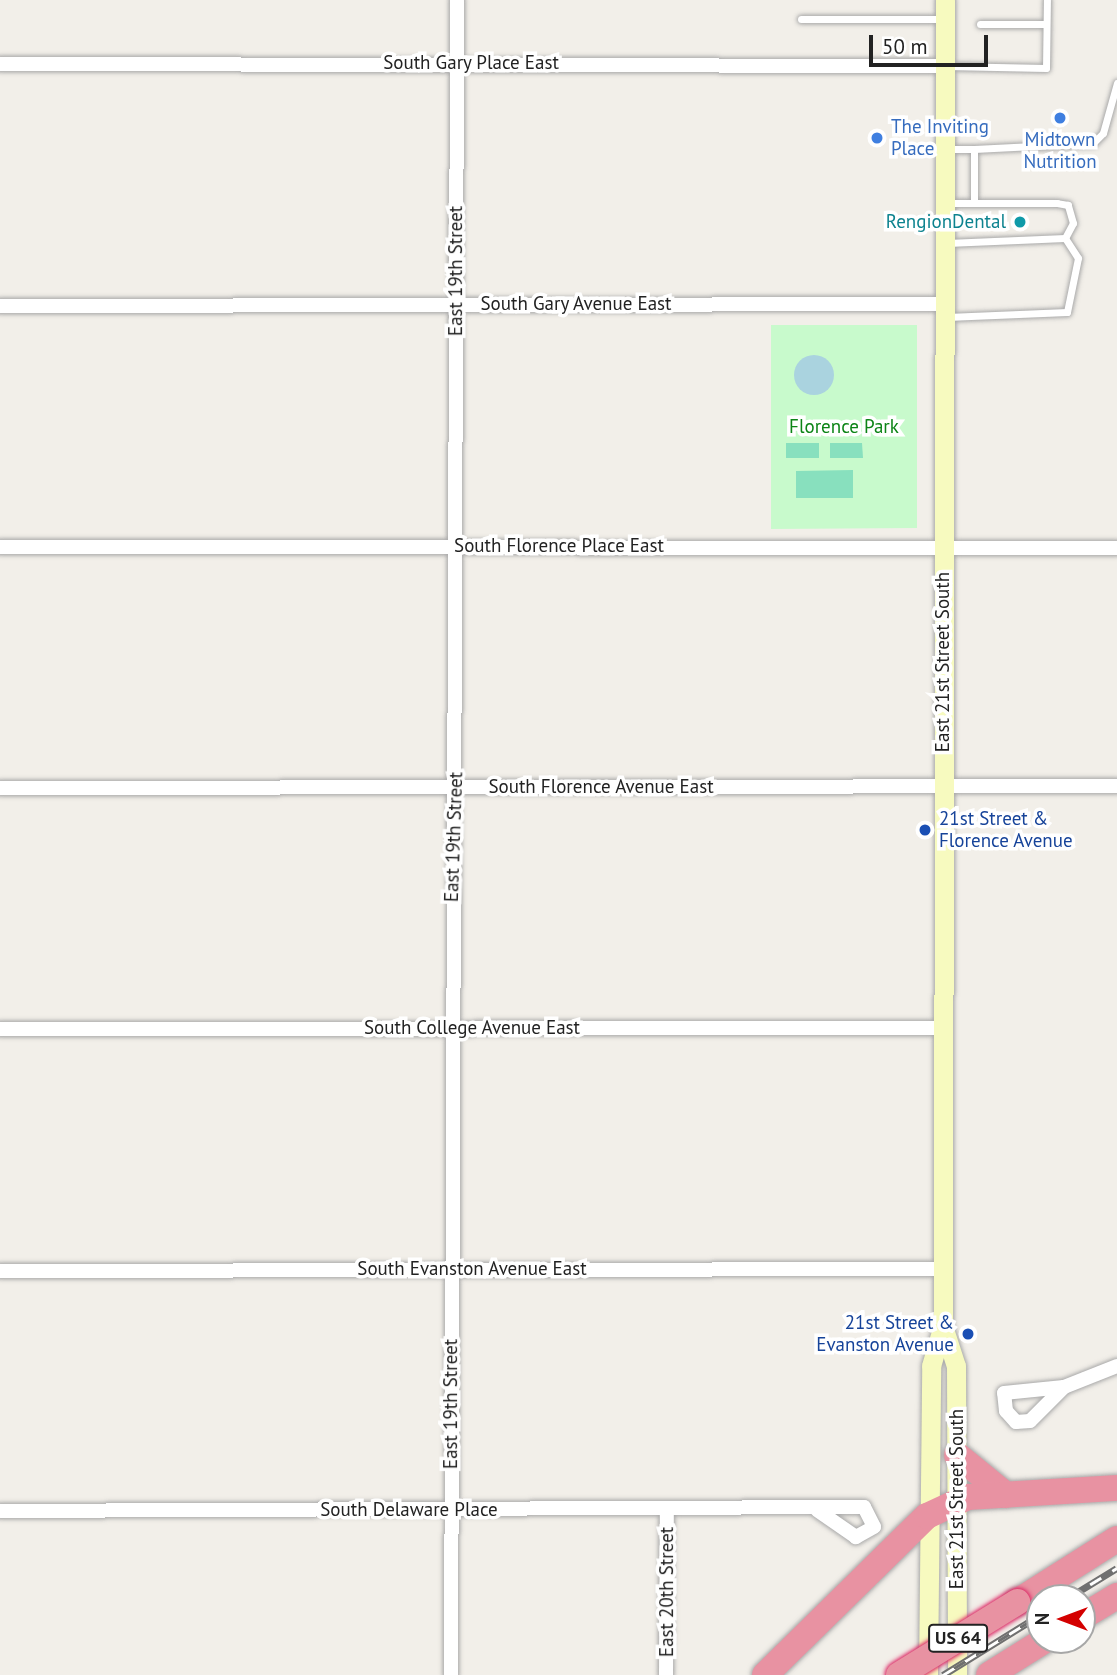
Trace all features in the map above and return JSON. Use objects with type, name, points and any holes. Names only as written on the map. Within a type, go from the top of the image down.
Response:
[{"type":"highway","points":[[957,1455],[1006,1495]]},
{"type":"highway","points":[[765,1675],[927,1516],[956,1501],[1117,1488]]},
{"type":"highway","name":"US 64","points":[[899,1675],[1117,1539]]},
{"type":"highway","points":[[1096,1609],[1117,1596]]},
{"type":"highway","name":"US 64","points":[[989,1675],[1026,1652]]},
{"type":"main road","name":"East 21st Street South","points":[[928,1675],[927,1516],[931,1366],[943,1325],[941,148],[945,9]]},
{"type":"main road","name":"East 21st Street South","points":[[943,1325],[956,1366],[957,1675]]},
{"type":"street","name":"East 19th Street","points":[[451,1675],[450,1269],[455,787],[457,0]]},
{"type":"street","name":"South Gary Place East","points":[[0,64],[942,66]]},
{"type":"street","name":"South Gary Avenue East","points":[[0,306],[456,304],[943,310]]},
{"type":"street","name":"South Florence Place East","points":[[0,547],[1117,548]]},
{"type":"street","name":"South Florence Avenue East","points":[[0,788],[1117,786]]},
{"type":"street","name":"South College Avenue East","points":[[0,1029],[943,1028]]},
{"type":"street","name":"South Evanston Avenue East","points":[[0,1270],[943,1269]]},
{"type":"street","points":[[1064,1387],[1117,1366]]},
{"type":"street","name":"East 20th Street","points":[[666,1675],[667,1510]]},
{"type":"street","name":"South Delaware Place","points":[[0,1511],[817,1510]]},
{"type":"lane","points":[[942,66],[1046,68],[1046,0]]},
{"type":"lane","points":[[801,19],[945,9]]},
{"type":"lane","points":[[980,24],[1046,23]]},
{"type":"lane","points":[[941,148],[1056,149],[1093,143],[1103,133],[1117,83]]},
{"type":"lane","points":[[974,149],[974,203]]},
{"type":"lane","points":[[941,204],[1068,205],[1073,223],[1065,237]]},
{"type":"lane","points":[[943,243],[1065,237]]},
{"type":"lane","points":[[943,310],[1067,312],[1078,258],[1065,237]]},
{"type":"green space","name":"Florence Park","points":[[771,325],[917,325],[917,528],[771,529]]},
{"type":"green space","points":[[786,443],[819,443],[819,458],[786,458]]},
{"type":"green space","points":[[830,443],[862,443],[863,458],[830,458]]},
{"type":"green space","points":[[853,470],[853,498],[796,498],[796,471]]},
{"type":"water","points":[[814,355],[828,361],[834,375],[828,389],[814,395],[800,389],[794,375],[800,361]]},
{"type":"railway","points":[[1091,1584],[1117,1568]]},
{"type":"railway","points":[[943,1675],[1026,1624]]},
{"type":"place","name":"Midtown Nutrition","points":[[1060,118]]},
{"type":"place","name":"The Inviting Place","points":[[877,138]]},
{"type":"place","name":"RengionDental","points":[[1020,222]]},
{"type":"place","name":"21st Street & Florence Avenue","points":[[925,830]]},
{"type":"place","name":"21st Street & Evanston Avenue","points":[[968,1334]]}]
